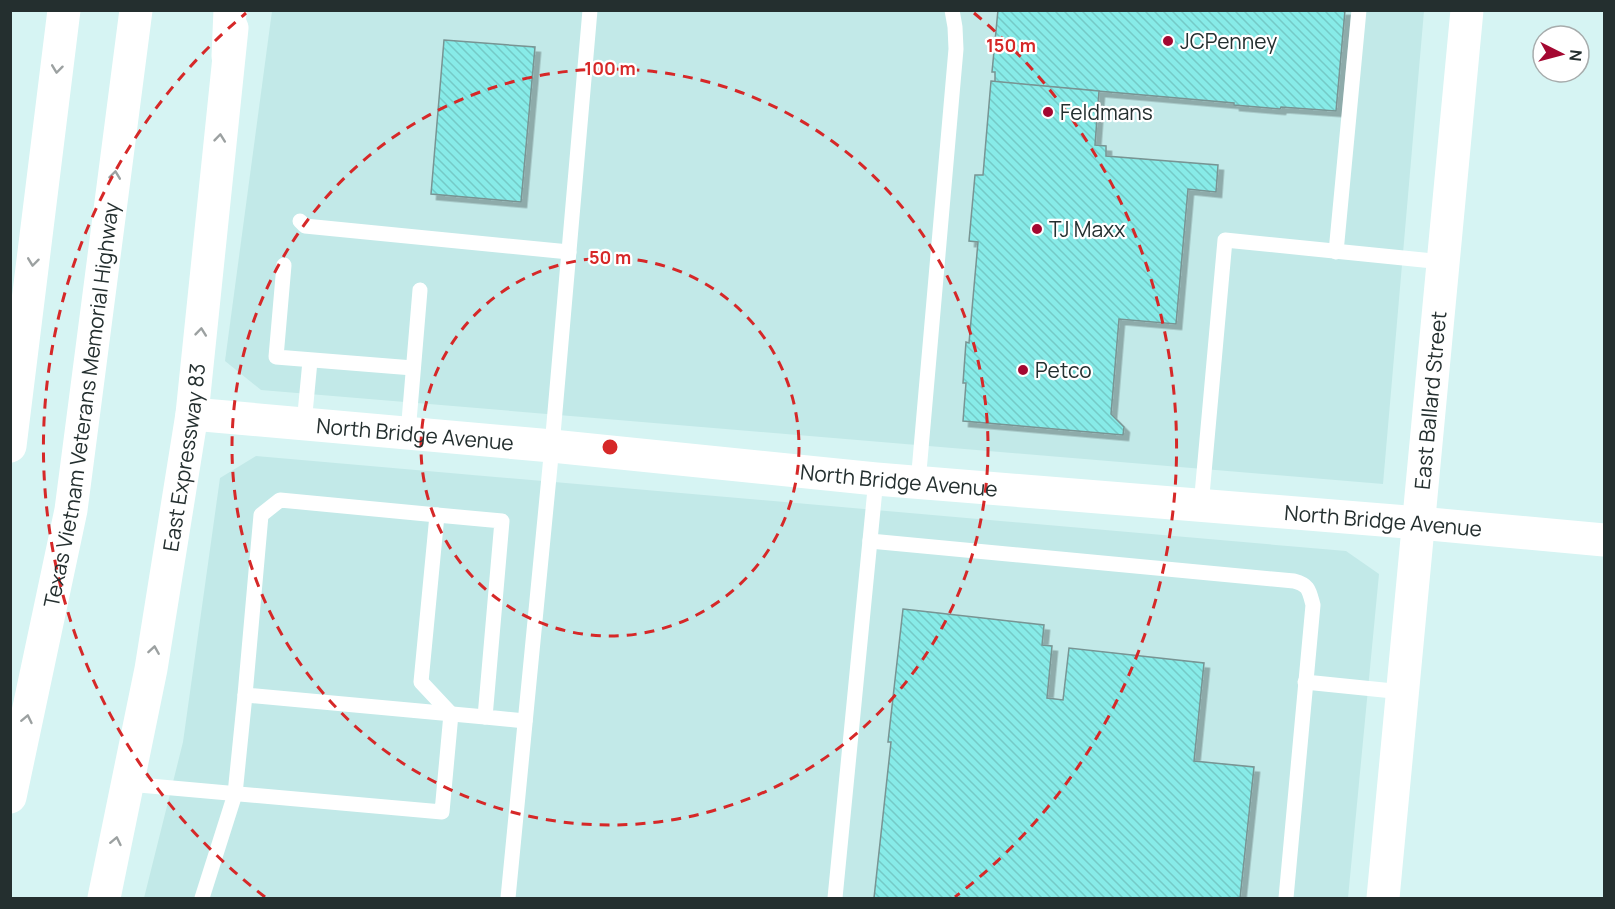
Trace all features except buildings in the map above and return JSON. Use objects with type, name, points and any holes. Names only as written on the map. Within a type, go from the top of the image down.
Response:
[{"type":"main road","points":[[10,446],[64,10]]},
{"type":"main road","name":"Texas Vietnam Veterans Memorial Highway","points":[[10,797],[71,510],[136,10]]},
{"type":"main road","name":"East Expressway 83","points":[[104,898],[151,669],[192,414],[232,10]]},
{"type":"main road","name":"East Ballard Street","points":[[1383,898],[1467,10]]},
{"type":"main road","name":"North Bridge Avenue","points":[[192,414],[552,446],[918,483],[1605,540]]},
{"type":"lane","points":[[508,898],[552,446],[590,10]]},
{"type":"lane","points":[[918,483],[956,49],[952,10]]},
{"type":"lane","points":[[1336,252],[1359,10]]},
{"type":"lane","points":[[300,221],[305,226],[569,252]]},
{"type":"lane","points":[[1201,506],[1225,240],[1443,262]]},
{"type":"lane","points":[[284,265],[276,357],[413,368]]},
{"type":"lane","points":[[408,433],[420,290]]},
{"type":"lane","points":[[303,424],[310,361]]},
{"type":"lane","points":[[836,898],[876,479]]},
{"type":"lane","points":[[202,898],[235,794],[261,515],[280,500],[502,521],[485,717]]},
{"type":"lane","points":[[128,784],[442,812],[451,714],[420,682],[437,514]]},
{"type":"lane","points":[[870,541],[1294,581],[1304,584],[1310,591],[1312,605],[1286,898]]},
{"type":"lane","points":[[1305,682],[1403,692]]},
{"type":"lane","points":[[245,695],[525,722]]},
{"type":"shaded area","points":[[272,11],[1424,11],[1383,484],[261,390],[225,361]]},
{"type":"shaded area","points":[[256,456],[1346,551],[1379,574],[1348,898],[144,898],[183,742],[220,478]]},
{"type":"place","name":"JCPenney","points":[[1168,41]]},
{"type":"place","name":"Feldmans","points":[[1048,112]]},
{"type":"place","name":"TJ Maxx","points":[[1037,229]]},
{"type":"place","name":"Petco","points":[[1023,370]]}]
